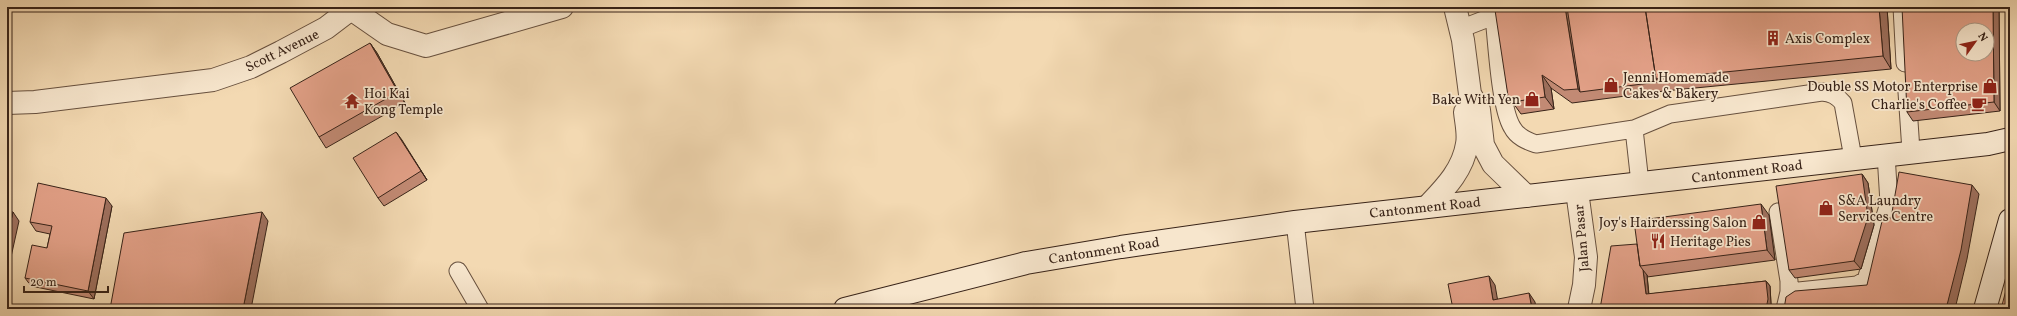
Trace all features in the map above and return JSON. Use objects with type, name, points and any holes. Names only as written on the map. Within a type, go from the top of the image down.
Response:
[{"type":"main road","name":"Scott Avenue","points":[[7,103],[35,102],[213,80],[251,67],[282,52],[326,28],[351,8],[387,34],[426,46],[562,7]]},
{"type":"main road","points":[[1455,7],[1470,94],[1478,110],[1483,145],[1493,164],[1526,196]]},
{"type":"main road","points":[[1428,206],[1448,185],[1460,167],[1468,143],[1464,109],[1470,94]]},
{"type":"main road","name":"Cantonment Road","points":[[845,309],[1026,263],[1121,247],[1295,222],[1428,206],[1577,191],[1911,151],[1988,144],[2010,139]]},
{"type":"main road","name":"Jalan Pasar","points":[[1577,191],[1586,257],[1584,285],[1579,309]]},
{"type":"main road","points":[[1984,309],[2010,220]]},
{"type":"lane","points":[[1460,29],[1517,7]]},
{"type":"lane","points":[[1902,7],[1911,151]]},
{"type":"lane","points":[[1494,17],[1505,112],[1512,128],[1524,140],[1536,144],[1634,129],[1670,114],[1822,92],[1830,93],[1838,97],[1846,111],[1853,158]]},
{"type":"lane","points":[[1634,129],[1640,183]]},
{"type":"lane","points":[[1789,292],[1857,285],[1866,280],[1889,203],[1886,154]]},
{"type":"lane","points":[[1778,212],[1789,281],[1789,292],[1784,309]]},
{"type":"lane","points":[[1295,222],[1305,309]]},
{"type":"lane","points":[[458,271],[480,309]]},
{"type":"building","points":[[1501,7],[1565,7],[1578,89],[1564,90],[1542,75],[1545,97],[1512,102],[1508,96],[1495,10]]},
{"type":"building","points":[[1567,7],[1645,7],[1656,79],[1658,82],[1580,92]]},
{"type":"building","name":"Axis Complex","points":[[1645,7],[1879,7],[1883,56],[1656,79]]},
{"type":"building","points":[[1902,7],[1993,7],[1993,22],[1955,22],[1955,62],[1994,62],[1994,102],[1907,112]]},
{"type":"building","name":"Hoi Kai Kong Temple","points":[[370,43],[398,92],[319,137],[290,88]]},
{"type":"building","points":[[396,132],[421,171],[378,198],[353,158]]},
{"type":"building","points":[[1899,172],[1972,185],[1961,250],[1946,309],[1784,309],[1786,297],[1795,291],[1867,285],[1883,217],[1891,218]]},
{"type":"building","points":[[1862,174],[1868,217],[1854,261],[1789,270],[1776,186]]},
{"type":"building","points":[[38,183],[106,198],[88,291],[25,278],[32,245],[47,248],[52,226],[30,222]]},
{"type":"building","points":[[1761,204],[1767,250],[1640,266],[1634,221]]},
{"type":"building","points":[[7,211],[13,212],[7,238]]},
{"type":"building","points":[[262,212],[243,309],[110,309],[124,233]]},
{"type":"building","points":[[1637,244],[1640,266],[1643,270],[1646,294],[1766,281],[1768,299],[1766,309],[1600,309],[1611,246]]},
{"type":"building","points":[[2010,275],[2010,309],[2001,309]]},
{"type":"building","points":[[1489,276],[1493,300],[1529,293],[1532,309],[1453,309],[1448,284]]},
{"type":"place","name":"Axis Complex","points":[[1773,38]]},
{"type":"place","name":"Jenni Homemade Cakes & Bakery","points":[[1611,85]]},
{"type":"place","name":"Double SS Motor Enterprise","points":[[1990,86]]},
{"type":"place","name":"Bake With Yen","points":[[1532,99]]},
{"type":"place","name":"Hoi Kai Kong Temple","points":[[352,101]]},
{"type":"place","name":"Charlie's Coffee","points":[[1979,104]]},
{"type":"place","name":"S&A Laundry Services Centre","points":[[1826,208]]},
{"type":"place","name":"Joy's Hairderssing Salon","points":[[1759,222]]},
{"type":"place","name":"Heritage Pies","points":[[1658,241]]}]
